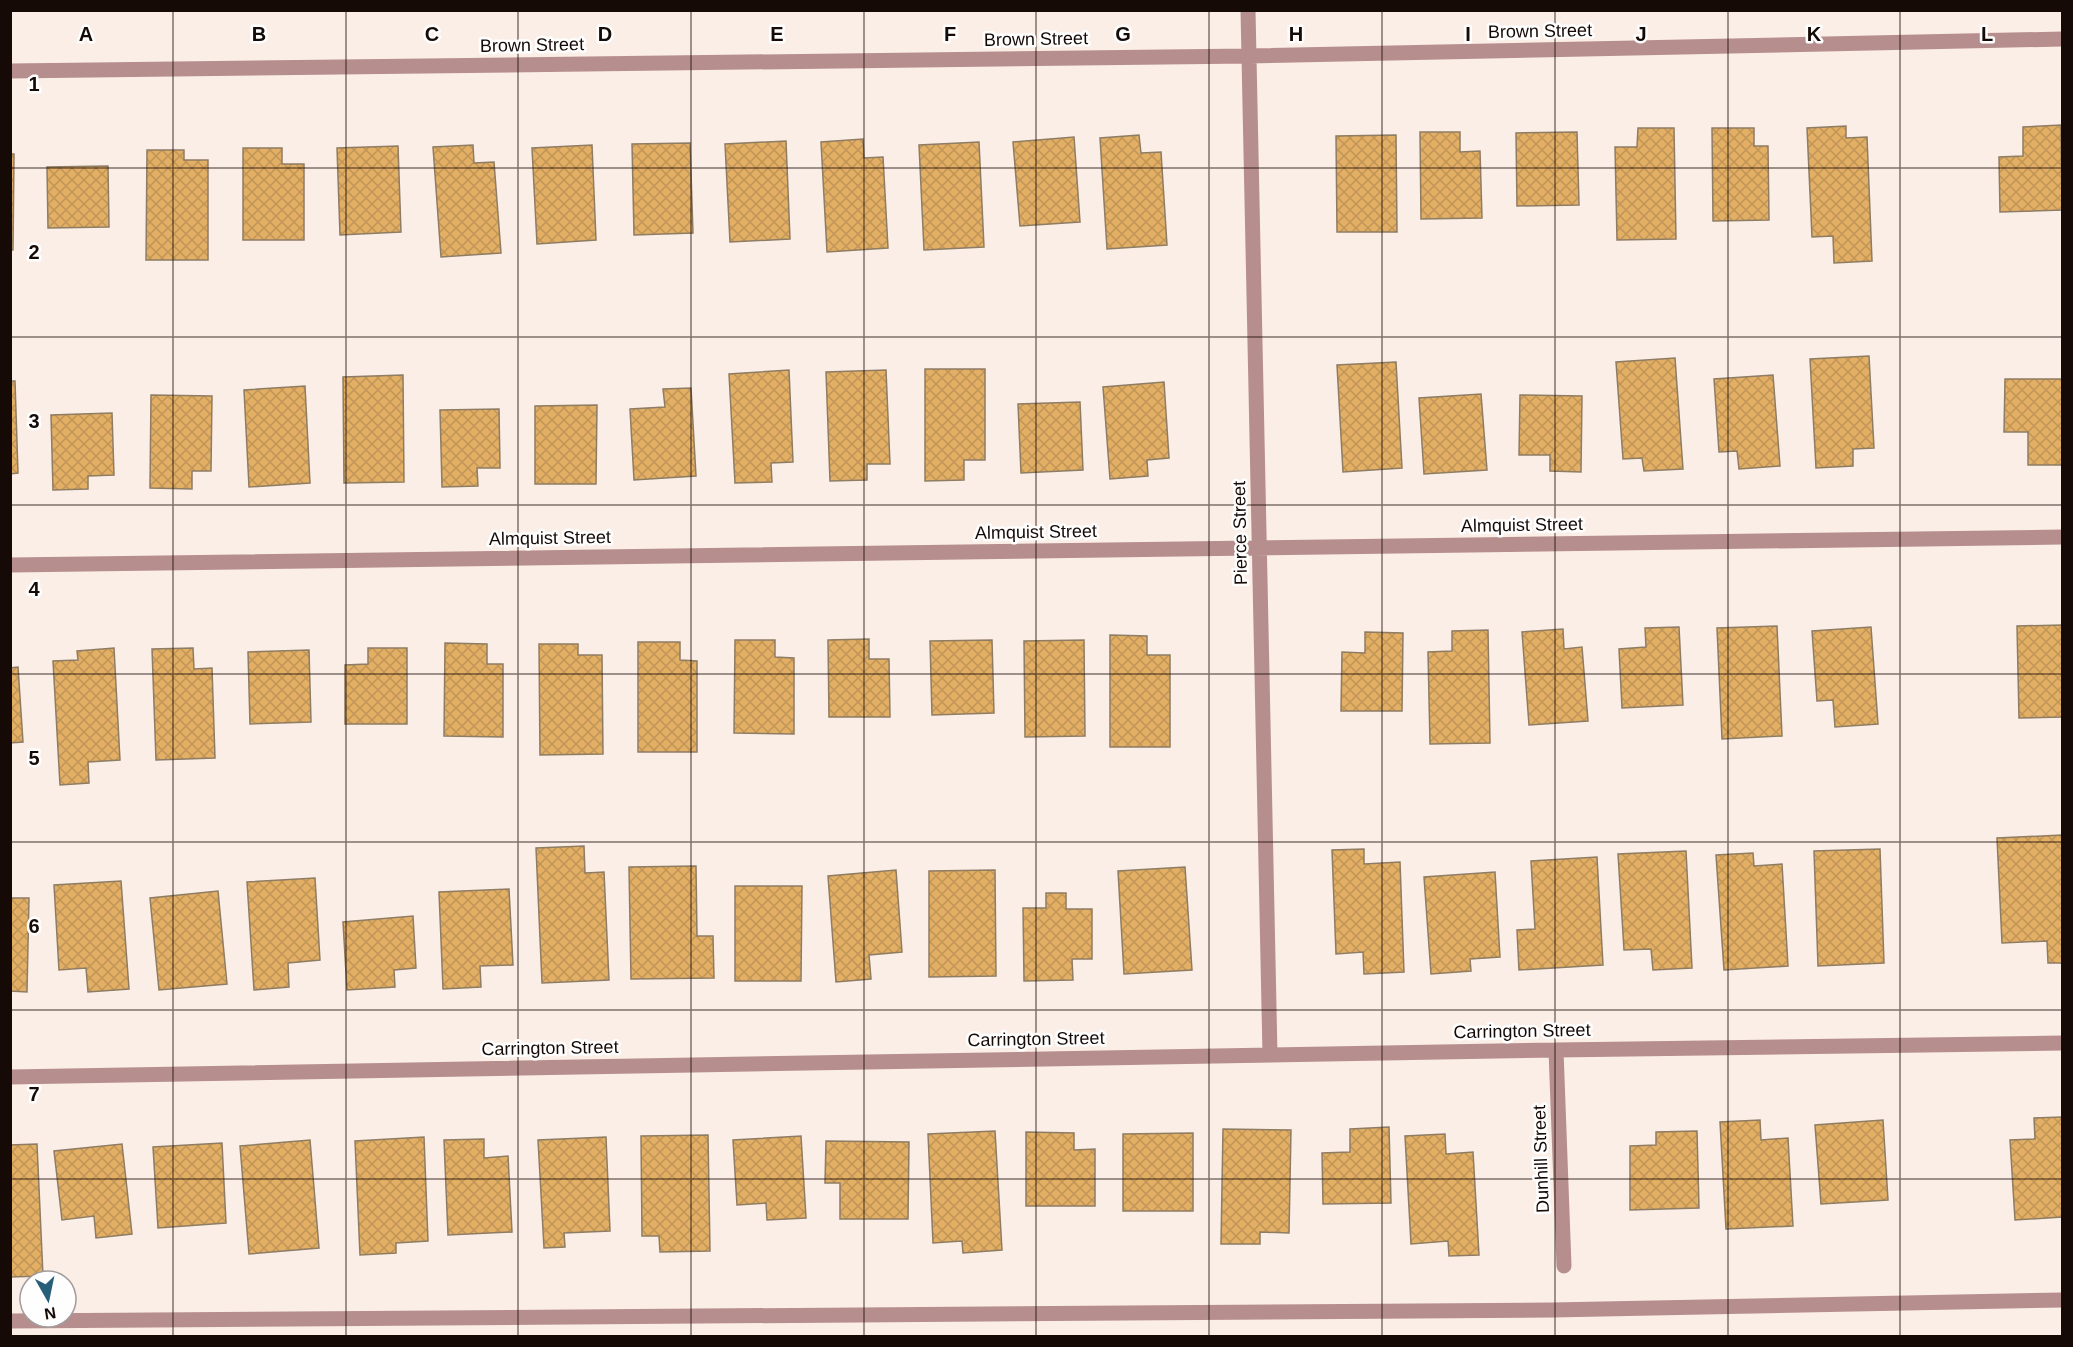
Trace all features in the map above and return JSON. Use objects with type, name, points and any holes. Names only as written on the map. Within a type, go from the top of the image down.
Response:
[{"type":"street","name":"Pierce Street","points":[[1248,10],[1270,1054]]},
{"type":"street","name":"Brown Street","points":[[10,71],[1249,56],[2062,39]]},
{"type":"street","name":"Almquist Street","points":[[10,565],[2062,537]]},
{"type":"street","name":"Carrington Street","points":[[10,1077],[1270,1054],[2062,1044]]},
{"type":"street","name":"Dunhill Street","points":[[1556,1050],[1564,1266]]},
{"type":"street","points":[[10,1321],[1528,1311],[2062,1300]]},
{"type":"building","points":[[2061,125],[2062,210],[2000,212],[1999,157],[2023,156],[2023,127]]},
{"type":"building","points":[[1846,126],[1846,138],[1867,137],[1872,261],[1834,263],[1833,236],[1812,237],[1807,128]]},
{"type":"building","points":[[1638,128],[1674,128],[1676,239],[1617,240],[1615,147],[1637,147]]},
{"type":"building","points":[[1712,128],[1754,128],[1754,146],[1768,146],[1769,220],[1713,221]]},
{"type":"building","points":[[1420,132],[1460,132],[1460,152],[1480,151],[1482,218],[1421,219]]},
{"type":"building","points":[[1577,132],[1579,205],[1517,206],[1516,133]]},
{"type":"building","points":[[1139,135],[1141,153],[1161,152],[1167,245],[1107,249],[1100,138]]},
{"type":"building","points":[[1396,135],[1397,232],[1337,232],[1336,136]]},
{"type":"building","points":[[1074,137],[1080,222],[1020,226],[1013,142]]},
{"type":"building","points":[[863,139],[864,158],[883,157],[888,248],[827,252],[821,142]]},
{"type":"building","points":[[786,141],[790,239],[730,242],[725,144]]},
{"type":"building","points":[[979,142],[984,247],[924,250],[919,145]]},
{"type":"building","points":[[690,143],[693,233],[634,235],[632,144]]},
{"type":"building","points":[[473,145],[474,163],[494,162],[501,253],[441,257],[433,147]]},
{"type":"building","points":[[592,145],[596,240],[537,244],[532,148]]},
{"type":"building","points":[[398,146],[401,232],[340,235],[337,148]]},
{"type":"building","points":[[243,148],[282,148],[282,164],[304,164],[304,240],[243,240]]},
{"type":"building","points":[[147,150],[184,150],[184,160],[208,160],[208,260],[146,260]]},
{"type":"building","points":[[10,154],[14,154],[13,250],[10,250]]},
{"type":"building","points":[[108,166],[109,227],[48,228],[47,167]]},
{"type":"building","points":[[1869,356],[1874,448],[1853,449],[1853,466],[1816,468],[1810,359]]},
{"type":"building","points":[[1675,358],[1683,469],[1644,471],[1642,458],[1623,459],[1616,362]]},
{"type":"building","points":[[1396,362],[1402,468],[1343,472],[1337,365]]},
{"type":"building","points":[[925,369],[985,369],[985,460],[964,460],[964,480],[925,481]]},
{"type":"building","points":[[789,370],[793,462],[771,463],[772,482],[735,483],[729,374]]},
{"type":"building","points":[[886,370],[890,464],[867,464],[867,480],[830,481],[826,372]]},
{"type":"building","points":[[403,375],[404,482],[344,483],[343,377]]},
{"type":"building","points":[[1773,375],[1780,466],[1739,469],[1737,451],[1719,452],[1714,379]]},
{"type":"building","points":[[2005,379],[2062,379],[2062,465],[2028,465],[2028,432],[2004,432]]},
{"type":"building","points":[[10,381],[15,381],[18,473],[10,474]]},
{"type":"building","points":[[1164,382],[1169,458],[1147,460],[1148,476],[1110,479],[1103,387]]},
{"type":"building","points":[[305,386],[310,483],[249,487],[244,390]]},
{"type":"building","points":[[691,388],[696,476],[634,480],[630,409],[665,407],[663,389]]},
{"type":"building","points":[[1481,394],[1487,470],[1424,474],[1419,398]]},
{"type":"building","points":[[151,395],[212,396],[211,471],[192,471],[192,489],[150,488]]},
{"type":"building","points":[[1520,395],[1582,396],[1581,472],[1550,471],[1550,455],[1519,455]]},
{"type":"building","points":[[1080,402],[1083,470],[1021,473],[1018,404]]},
{"type":"building","points":[[597,405],[596,484],[535,484],[535,406]]},
{"type":"building","points":[[499,409],[500,468],[477,468],[478,486],[442,487],[440,410]]},
{"type":"building","points":[[112,413],[114,475],[88,476],[88,489],[53,490],[51,415]]},
{"type":"building","points":[[2062,625],[2062,717],[2019,718],[2017,626]]},
{"type":"building","points":[[1777,626],[1782,736],[1722,739],[1717,628]]},
{"type":"building","points":[[1679,627],[1683,705],[1622,708],[1619,649],[1646,647],[1645,628]]},
{"type":"building","points":[[1871,627],[1878,724],[1835,727],[1833,700],[1817,701],[1812,631]]},
{"type":"building","points":[[1563,629],[1564,649],[1582,647],[1588,721],[1529,725],[1522,632]]},
{"type":"building","points":[[1488,630],[1490,743],[1430,744],[1428,652],[1452,651],[1452,631]]},
{"type":"building","points":[[1365,632],[1403,633],[1402,711],[1341,711],[1342,652],[1365,653]]},
{"type":"building","points":[[1110,635],[1147,636],[1147,655],[1170,655],[1170,747],[1110,747]]},
{"type":"building","points":[[869,639],[869,659],[889,659],[890,717],[829,717],[828,640]]},
{"type":"building","points":[[735,640],[775,640],[775,657],[794,658],[794,734],[734,733]]},
{"type":"building","points":[[992,640],[994,713],[932,715],[930,641]]},
{"type":"building","points":[[1084,640],[1085,736],[1025,737],[1024,641]]},
{"type":"building","points":[[638,642],[680,642],[680,660],[697,661],[697,752],[638,752]]},
{"type":"building","points":[[445,643],[487,644],[487,664],[503,664],[503,737],[444,736]]},
{"type":"building","points":[[539,644],[578,644],[578,655],[602,655],[603,754],[540,755]]},
{"type":"building","points":[[114,648],[120,760],[88,762],[89,783],[60,785],[53,661],[78,660],[77,651]]},
{"type":"building","points":[[193,648],[194,669],[212,668],[215,758],[156,760],[152,649]]},
{"type":"building","points":[[368,648],[407,648],[407,724],[345,724],[345,665],[368,664]]},
{"type":"building","points":[[309,650],[311,722],[250,724],[248,652]]},
{"type":"building","points":[[18,667],[23,742],[10,743],[10,668]]},
{"type":"building","points":[[2062,835],[2062,963],[2048,963],[2047,941],[2002,943],[1997,838]]},
{"type":"building","points":[[584,846],[585,873],[604,872],[609,980],[542,983],[536,848]]},
{"type":"building","points":[[1364,849],[1364,864],[1400,862],[1404,972],[1364,974],[1363,952],[1336,954],[1332,850]]},
{"type":"building","points":[[1880,849],[1884,963],[1818,966],[1814,851]]},
{"type":"building","points":[[1686,851],[1692,968],[1653,970],[1651,949],[1624,950],[1618,854]]},
{"type":"building","points":[[1753,853],[1754,866],[1782,864],[1788,966],[1724,970],[1716,855]]},
{"type":"building","points":[[1597,857],[1603,965],[1519,970],[1517,930],[1535,929],[1531,861]]},
{"type":"building","points":[[696,866],[697,936],[713,936],[714,978],[631,979],[629,867]]},
{"type":"building","points":[[1185,867],[1192,970],[1124,974],[1118,871]]},
{"type":"building","points":[[896,870],[902,952],[869,955],[871,979],[836,982],[828,876]]},
{"type":"building","points":[[995,870],[996,976],[929,977],[929,871]]},
{"type":"building","points":[[1495,872],[1500,957],[1470,959],[1471,971],[1431,974],[1424,877]]},
{"type":"building","points":[[315,878],[320,960],[288,963],[289,987],[254,990],[247,882]]},
{"type":"building","points":[[121,881],[129,989],[88,992],[86,968],[59,970],[54,885]]},
{"type":"building","points":[[735,886],[802,886],[801,981],[735,981]]},
{"type":"building","points":[[509,889],[513,965],[480,966],[481,987],[443,989],[439,892]]},
{"type":"building","points":[[218,891],[227,984],[159,990],[150,898]]},
{"type":"building","points":[[1046,893],[1066,893],[1066,909],[1092,909],[1092,959],[1072,959],[1073,980],[1024,981],[1023,908],[1046,908]]},
{"type":"building","points":[[10,898],[29,898],[27,992],[10,991]]},
{"type":"building","points":[[413,916],[416,968],[394,970],[395,987],[347,990],[343,922]]},
{"type":"building","points":[[2062,1117],[2062,1217],[2015,1220],[2010,1140],[2035,1139],[2034,1118]]},
{"type":"building","points":[[1760,1120],[1761,1140],[1788,1138],[1793,1226],[1726,1229],[1720,1122]]},
{"type":"building","points":[[1883,1120],[1888,1200],[1821,1204],[1815,1125]]},
{"type":"building","points":[[1389,1127],[1391,1203],[1323,1204],[1322,1153],[1350,1152],[1350,1129]]},
{"type":"building","points":[[1223,1129],[1291,1130],[1289,1233],[1260,1232],[1260,1244],[1221,1244]]},
{"type":"building","points":[[995,1131],[1002,1250],[963,1253],[962,1241],[933,1243],[928,1134]]},
{"type":"building","points":[[1697,1131],[1699,1208],[1630,1210],[1630,1146],[1656,1145],[1656,1132]]},
{"type":"building","points":[[1026,1132],[1074,1133],[1074,1150],[1095,1149],[1095,1206],[1026,1206]]},
{"type":"building","points":[[1193,1133],[1193,1211],[1123,1211],[1123,1134]]},
{"type":"building","points":[[1445,1134],[1446,1154],[1473,1152],[1479,1255],[1449,1256],[1448,1241],[1411,1244],[1405,1136]]},
{"type":"building","points":[[708,1135],[710,1251],[660,1252],[659,1236],[642,1236],[641,1136]]},
{"type":"building","points":[[801,1136],[806,1218],[767,1220],[766,1203],[737,1205],[733,1140]]},
{"type":"building","points":[[424,1137],[428,1241],[396,1243],[396,1253],[360,1255],[355,1141]]},
{"type":"building","points":[[606,1137],[610,1231],[564,1233],[565,1247],[544,1248],[538,1140]]},
{"type":"building","points":[[484,1139],[484,1158],[508,1156],[512,1232],[448,1235],[444,1140]]},
{"type":"building","points":[[310,1140],[319,1248],[249,1254],[240,1146]]},
{"type":"building","points":[[826,1141],[909,1142],[908,1219],[840,1219],[840,1183],[825,1183]]},
{"type":"building","points":[[222,1143],[226,1223],[158,1228],[153,1147]]},
{"type":"building","points":[[37,1144],[43,1269],[18,1269],[18,1277],[10,1277],[10,1145]]},
{"type":"building","points":[[122,1144],[132,1234],[96,1238],[94,1216],[62,1220],[54,1151]]}]
